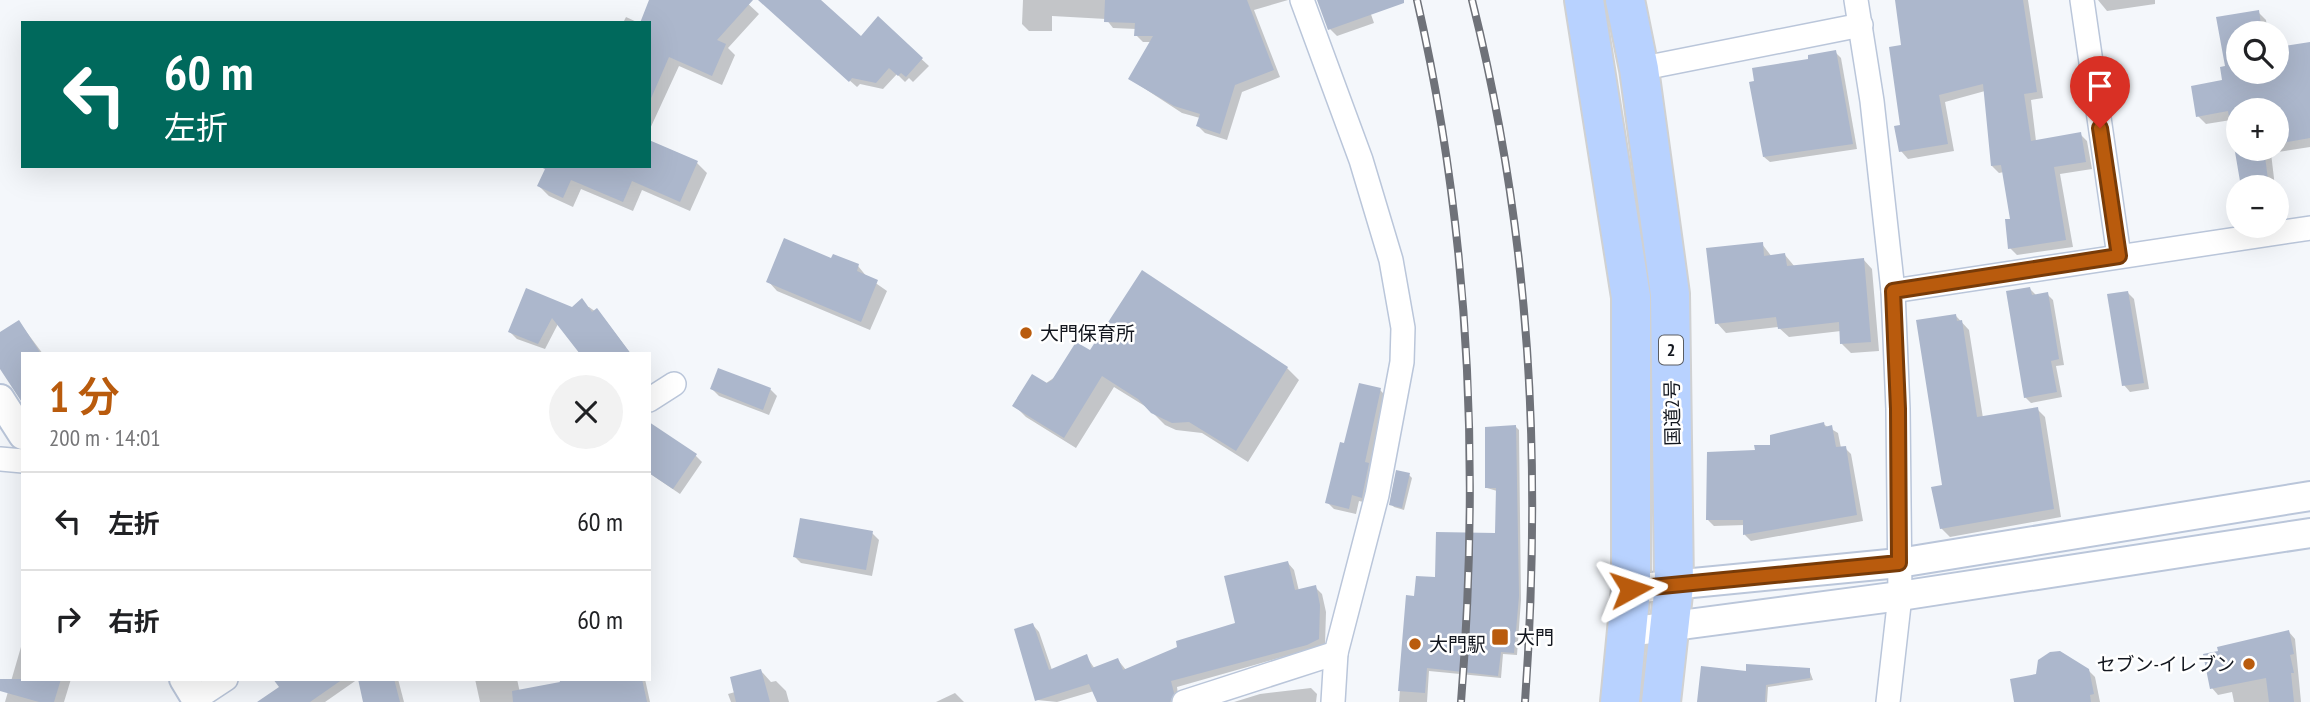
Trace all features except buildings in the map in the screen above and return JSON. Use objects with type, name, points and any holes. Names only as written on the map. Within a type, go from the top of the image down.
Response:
[{"type":"highway","name":"2","points":[[1584,0],[1631,297],[1631,589],[1620,702]]},
{"type":"highway","name":"国道2号","points":[[1625,0],[1639,69],[1670,294],[1674,585],[1661,702]]},
{"type":"street","points":[[1301,0],[1361,160],[1391,260],[1403,328],[1402,362],[1377,495],[1336,653],[1334,702]]},
{"type":"street","points":[[1856,0],[1893,291],[1898,409],[1900,596],[1888,702]]},
{"type":"street","points":[[2082,0],[2119,256]]},
{"type":"street","points":[[1639,69],[1861,25]]},
{"type":"street","points":[[1893,291],[2310,228]]},
{"type":"street","points":[[651,399],[674,384]]},
{"type":"street","points":[[0,399],[21,432]]},
{"type":"street","points":[[0,459],[21,461]]},
{"type":"street","points":[[1631,589],[1899,563],[2310,496]]},
{"type":"street","points":[[1628,632],[1900,596],[2310,533]]},
{"type":"street","points":[[1184,702],[1336,653]]},
{"type":"street","points":[[193,693],[221,681]]},
{"type":"railway","points":[[1417,0],[1449,174],[1466,349],[1470,525],[1461,702]]},
{"type":"railway","points":[[1472,0],[1508,175],[1527,349],[1532,524],[1525,702]]},
{"type":"place","name":"大門保育所","points":[[1026,333]]},
{"type":"place","name":"大門","points":[[1500,637]]},
{"type":"place","name":"大門駅","points":[[1415,644]]},
{"type":"place","name":"セブン-イレブン","points":[[2249,664]]},
{"type":"route","points":[[1631,589],[1899,563],[1898,409],[1893,291],[2119,256],[2100,128]]}]
